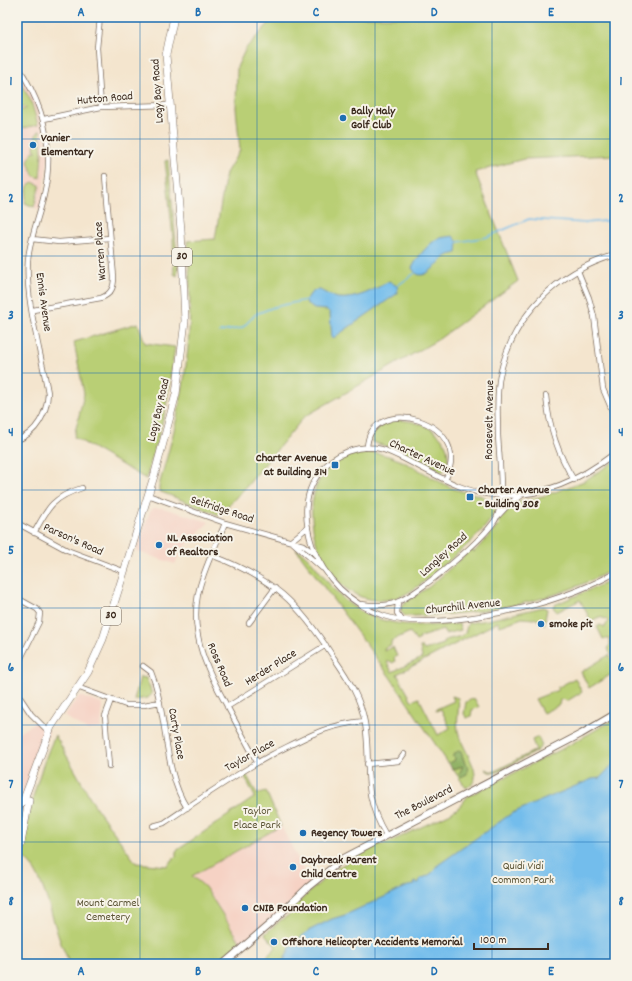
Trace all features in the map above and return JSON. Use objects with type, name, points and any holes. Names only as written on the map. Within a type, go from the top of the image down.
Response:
[{"type":"main road","name":"Logy Bay Road","points":[[17,809],[31,782],[49,732],[88,672],[96,656],[109,620],[123,571],[148,495],[176,394],[185,322],[181,230],[169,105],[166,55],[174,17]]},
{"type":"main road","name":"Logy Bay Road","points":[[17,854],[21,843],[31,782]]},
{"type":"main road","points":[[17,800],[27,791]]},
{"type":"main road","points":[[17,813],[24,810],[29,800]]},
{"type":"street","points":[[100,17],[97,48],[101,107]]},
{"type":"street","name":"Ennis Avenue","points":[[17,66],[31,86],[44,119],[48,137],[48,168],[44,196],[32,239],[28,272],[29,293],[48,393],[47,403],[39,422],[27,435],[17,440]]},
{"type":"street","name":"Hutton Road","points":[[44,119],[101,107],[169,105]]},
{"type":"street","name":"Warren Place","points":[[33,310],[100,298],[110,293],[113,288],[114,277],[105,176]]},
{"type":"street","points":[[32,239],[59,242],[110,238]]},
{"type":"street","name":"Roosevelt Avenue","points":[[500,495],[498,388],[504,360],[519,325],[529,310],[547,292],[565,278],[603,258],[615,255]]},
{"type":"street","points":[[578,271],[589,298],[594,316],[603,389],[615,417]]},
{"type":"street","points":[[546,396],[548,415],[556,447],[574,480]]},
{"type":"street","points":[[367,448],[368,437],[381,422],[402,418],[427,423],[440,432],[450,450],[450,464],[445,480]]},
{"type":"street","name":"Charter Avenue","points":[[324,570],[317,556],[308,527],[307,500],[313,484],[321,471],[341,454],[367,448],[389,452],[445,480],[469,489],[500,495],[523,495],[549,490],[574,480],[601,464],[615,453]]},
{"type":"street","points":[[34,533],[44,515],[56,500],[65,494],[82,488]]},
{"type":"street","name":"Selfridge Road","points":[[148,495],[225,523],[306,546],[317,556]]},
{"type":"street","points":[[497,517],[500,495]]},
{"type":"street","name":"Langley Road","points":[[359,604],[381,605],[398,602],[419,590],[447,568],[511,502],[523,495]]},
{"type":"street","name":"Parson's Road","points":[[17,523],[76,554],[123,571]]},
{"type":"street","name":"Ross Road","points":[[225,523],[211,555],[198,594],[196,629],[207,669],[257,762]]},
{"type":"street","points":[[292,541],[308,527]]},
{"type":"street","name":"Selfridge Road","points":[[292,541],[324,570]]},
{"type":"street","points":[[211,555],[252,572],[275,588],[292,603],[313,626],[326,645],[356,694],[364,722],[367,744],[369,794],[377,818],[386,835]]},
{"type":"street","name":"Churchill Avenue","points":[[324,570],[344,593],[359,604],[380,615],[402,620],[440,621],[502,613],[550,601],[582,589],[615,573]]},
{"type":"street","points":[[249,623],[275,588]]},
{"type":"street","points":[[17,598],[40,613],[39,622],[17,666]]},
{"type":"street","points":[[398,602],[397,613],[402,620]]},
{"type":"street","name":"Herder Place","points":[[227,707],[326,645]]},
{"type":"street","name":"Carty Place","points":[[143,666],[151,672],[160,702],[174,781],[187,808]]},
{"type":"street","points":[[77,688],[111,700],[134,706],[160,702]]},
{"type":"street","points":[[17,693],[31,714],[49,732]]},
{"type":"street","points":[[109,766],[105,716],[111,700]]},
{"type":"street","name":"The Boulevard","points":[[223,964],[262,931],[308,886],[334,865],[386,835],[570,740],[615,714]]},
{"type":"street","name":"Taylor Place","points":[[153,826],[164,823],[242,770],[318,731],[330,727],[364,722]]},
{"type":"street","points":[[367,764],[399,761],[404,754]]},
{"type":"shaded area","name":"Vanier Elementary","points":[[17,65],[36,97],[49,153],[40,210],[17,201]]},
{"type":"shaded area","points":[[154,508],[163,508],[209,522],[182,549],[175,564],[136,551],[150,511]]},
{"type":"shaded area","points":[[79,696],[103,704],[101,728],[87,730],[64,716]]},
{"type":"shaded area","points":[[37,721],[49,732],[31,782],[29,800],[24,810],[17,813],[17,734]]},
{"type":"shaded area","points":[[281,826],[311,884],[243,947],[205,887],[192,876]]},
{"type":"green space","name":"Bally Haly Golf Club","points":[[275,17],[615,17],[615,155],[524,159],[475,172],[518,281],[439,339],[304,417],[246,487],[219,515],[159,491],[159,486],[177,419],[187,358],[190,319],[190,280],[187,241],[215,239],[226,173],[240,150],[236,108],[237,67],[246,48]]},
{"type":"green space","points":[[17,76],[31,101],[38,125],[20,129],[17,109],[23,110],[27,108],[17,105]]},
{"type":"green space","points":[[40,130],[42,153],[40,178],[33,175],[28,161],[33,151],[36,152],[34,149],[36,135]]},
{"type":"green space","points":[[168,160],[178,266],[177,276],[174,274],[173,238],[165,161]]},
{"type":"green space","points":[[32,182],[40,185],[34,207],[25,203],[28,186]]},
{"type":"green space","points":[[138,323],[145,343],[175,347],[165,413],[146,479],[74,437],[84,394],[74,342]]},
{"type":"green space","points":[[395,420],[414,422],[431,429],[438,434],[444,441],[447,449],[448,463],[445,470],[442,472],[438,471],[398,450],[372,442],[372,435],[383,423]]},
{"type":"green space","points":[[373,453],[404,462],[459,491],[485,497],[490,500],[495,510],[486,525],[454,557],[404,595],[391,599],[363,597],[339,583],[323,559],[313,530],[313,501],[322,476],[341,458]]},
{"type":"green space","points":[[615,461],[615,568],[568,590],[518,604],[466,613],[440,615],[405,616],[401,612],[403,604],[429,587],[471,550],[474,552],[500,524],[498,521],[516,503],[547,495],[584,481]]},
{"type":"green space","points":[[296,549],[311,561],[332,587],[345,600],[374,618],[407,624],[459,624],[461,630],[445,634],[443,630],[420,637],[420,639],[416,641],[410,632],[391,641],[391,645],[384,648],[384,651],[393,647],[397,656],[394,658],[395,661],[393,663],[390,661],[387,662],[392,672],[422,658],[420,647],[424,650],[444,644],[445,640],[462,636],[465,633],[468,623],[488,620],[543,607],[547,609],[544,625],[535,618],[522,618],[500,626],[498,622],[397,674],[412,701],[419,698],[438,735],[450,728],[441,709],[436,711],[436,709],[454,701],[452,696],[458,698],[458,731],[475,772],[475,779],[471,785],[466,788],[453,769],[463,766],[461,777],[465,764],[462,755],[455,758],[454,761],[448,763],[390,677]]},
{"type":"green space","points":[[615,579],[615,661],[607,648],[610,645],[610,639],[603,639],[597,627],[600,625],[605,627],[608,621],[606,619],[599,617],[591,621],[580,600],[557,612],[553,607],[554,605]]},
{"type":"green space","points":[[609,655],[615,666],[615,672],[589,688],[581,672]]},
{"type":"green space","points":[[140,677],[146,678],[152,694],[148,698],[134,700]]},
{"type":"green space","points":[[575,678],[582,692],[567,701],[563,699],[560,700],[559,705],[543,713],[535,699],[558,690],[557,688]]},
{"type":"green space","points":[[474,698],[479,707],[472,710],[471,716],[467,718],[464,714],[466,702]]},
{"type":"green space","name":"Quidi Vidi Common Park","points":[[615,719],[615,964],[260,964],[276,947],[265,934],[289,915],[294,906],[341,866],[377,844],[383,845],[451,813],[460,806],[468,796],[562,749]]},
{"type":"green space","name":"Mount Carmel Cemetery","points":[[55,735],[95,806],[136,863],[167,866],[176,856],[176,851],[255,797],[244,775],[246,774],[257,794],[266,791],[281,826],[192,876],[205,887],[241,943],[216,964],[70,964],[60,941],[40,881],[29,862],[22,858],[26,826],[38,780]]},
{"type":"green space","points":[[538,737],[542,745],[537,751],[495,773],[489,772],[485,769],[493,772],[536,750],[532,740]]},
{"type":"green space","points":[[458,751],[461,752],[465,764],[468,765],[467,774],[461,777],[459,774],[463,766],[453,769],[448,763],[454,761],[455,758],[452,756]]},
{"type":"water","points":[[453,236],[458,242],[457,253],[447,256],[425,274],[420,275],[416,273],[412,268],[426,248],[437,239]]},
{"type":"water","points":[[389,281],[397,286],[398,293],[332,339],[330,313],[327,310],[314,309],[307,304],[306,300],[311,293],[318,289],[331,296],[345,298],[365,294]]},
{"type":"water","name":"Quidi Vidi Common Park","points":[[615,762],[615,964],[282,964],[291,946],[308,931],[408,886],[415,885],[414,883],[416,882],[417,884],[419,883],[420,879],[428,876],[437,868],[438,865],[512,813],[592,779],[600,778]]},
{"type":"waterway","points":[[458,242],[487,237],[529,219],[585,223],[615,220]]},
{"type":"waterway","points":[[397,286],[415,273]]},
{"type":"waterway","points":[[220,332],[242,328],[256,314],[274,307],[306,300]]},
{"type":"place","name":"Bally Haly Golf Club","points":[[343,118]]},
{"type":"place","name":"Vanier Elementary","points":[[33,145]]},
{"type":"place","name":"Charter Avenue at Building 314","points":[[335,465]]},
{"type":"place","name":"Charter Avenue - Building 308","points":[[470,497]]},
{"type":"place","name":"NL Association of Realtors","points":[[159,545]]},
{"type":"place","name":"smoke pit","points":[[541,624]]},
{"type":"place","name":"Regency Towers","points":[[303,833]]},
{"type":"place","name":"Daybreak Parent Child Centre","points":[[293,867]]},
{"type":"place","name":"CNIB Foundation","points":[[245,908]]},
{"type":"place","name":"Offshore Helicopter Accidents Memorial","points":[[274,942]]},
{"type":"park label","name":"Taylor Place Park","points":[[257,818]]}]
